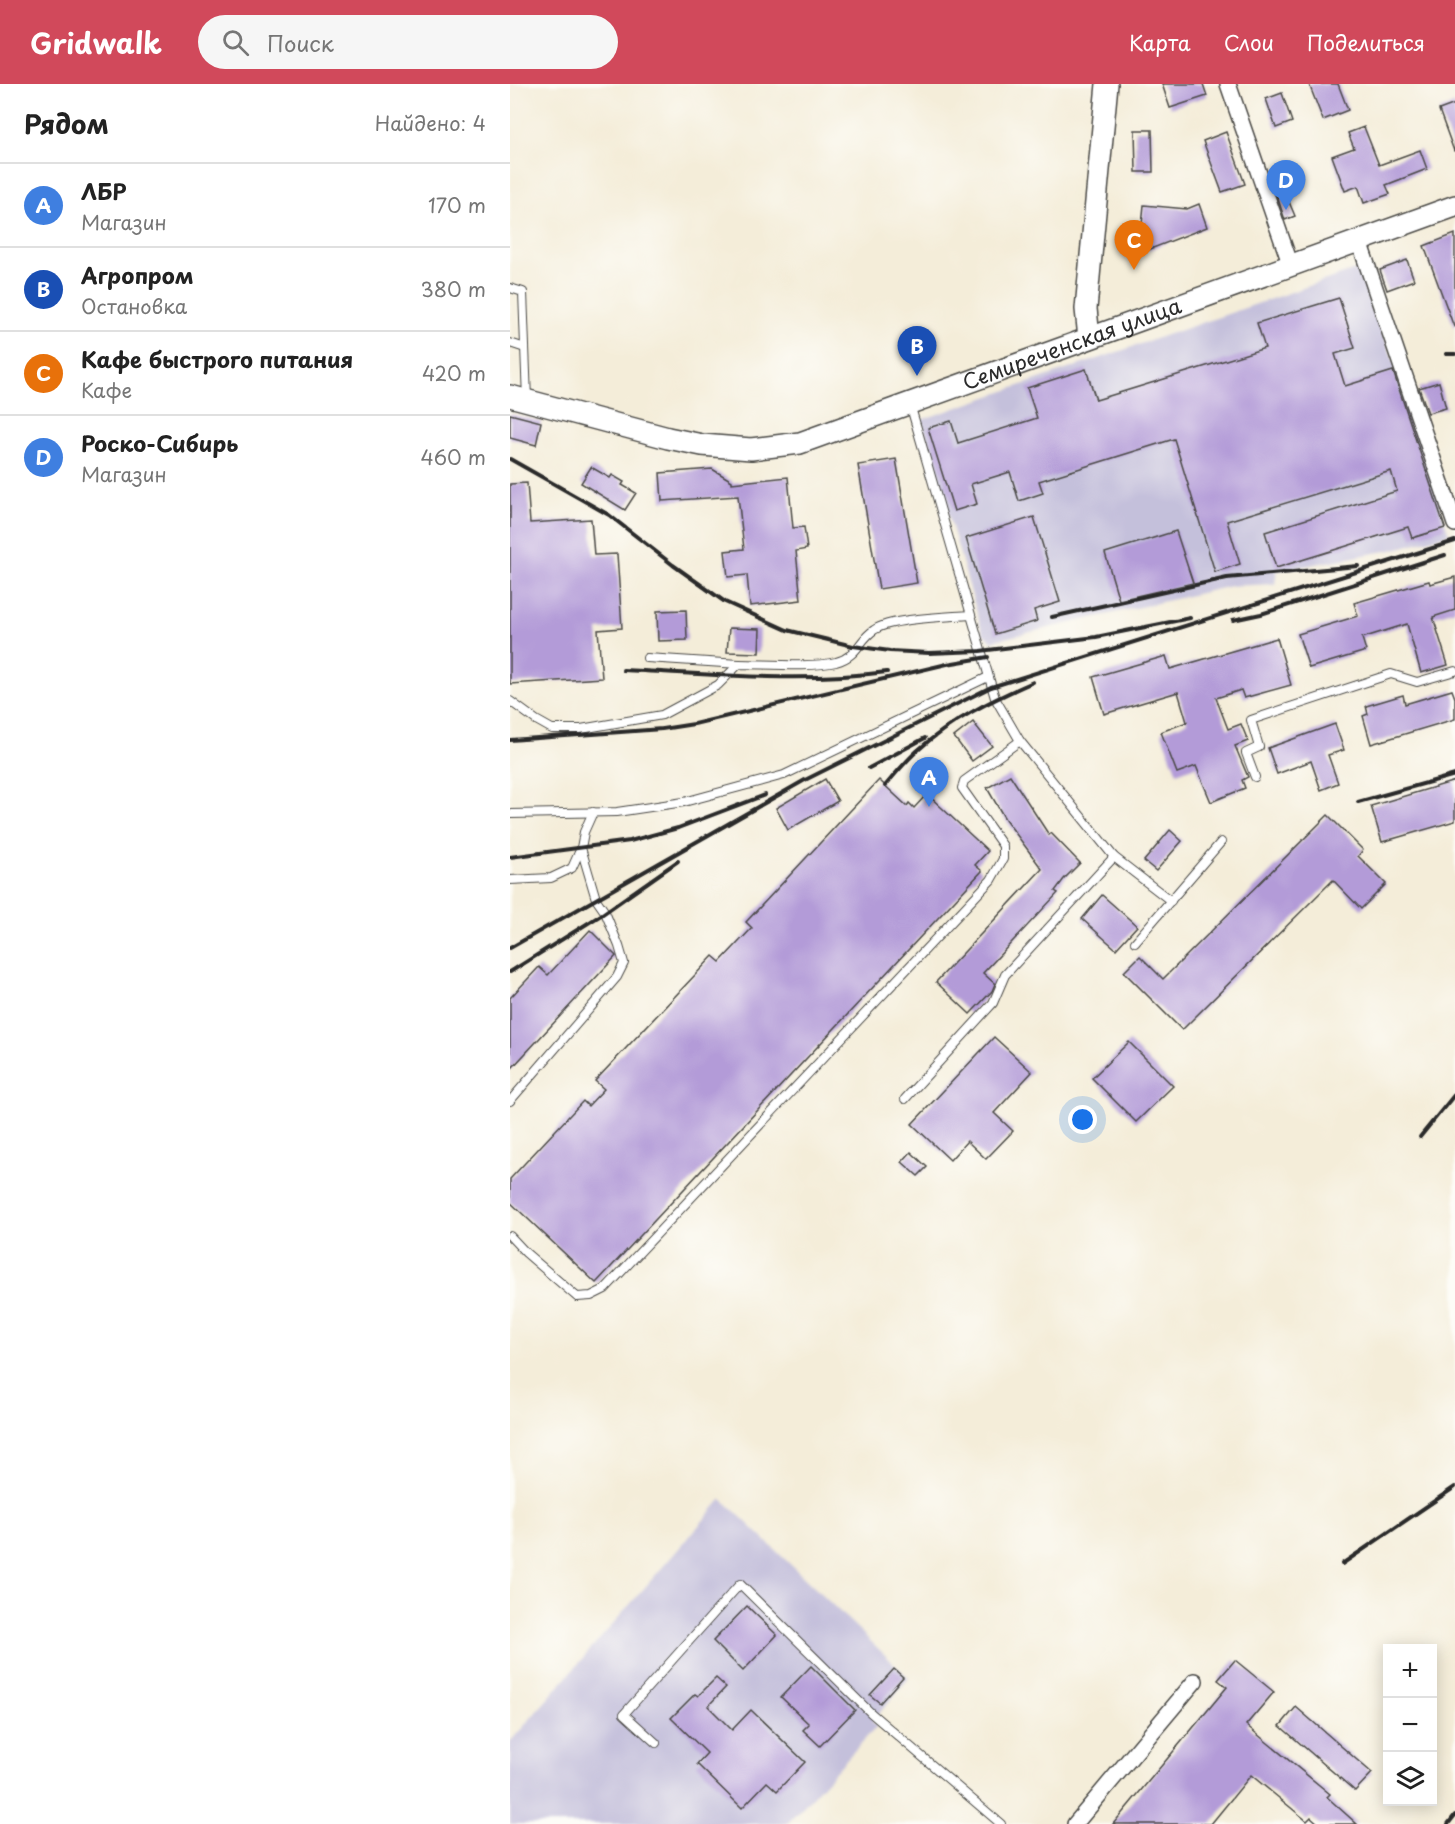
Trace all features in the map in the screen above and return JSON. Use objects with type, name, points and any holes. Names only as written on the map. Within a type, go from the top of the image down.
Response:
[{"type":"main road","points":[[1089,338],[1086,309],[1107,84]]},
{"type":"main road","name":"Семиреченская улица","points":[[519,398],[702,445],[751,448],[800,443],[1455,206]]},
{"type":"street","points":[[1228,84],[1291,266]]},
{"type":"street","points":[[1359,241],[1455,524]]},
{"type":"street","points":[[1075,1824],[1195,1681]]},
{"type":"lane","points":[[510,288],[524,292],[525,348],[519,398]]},
{"type":"lane","points":[[510,343],[525,348]]},
{"type":"lane","points":[[909,402],[996,698],[1020,741],[1114,857],[1171,901]]},
{"type":"lane","points":[[647,658],[739,664],[797,665],[835,662],[852,656],[874,630],[894,621],[970,615]]},
{"type":"lane","points":[[510,701],[552,729],[581,729],[662,715],[718,685],[739,664]]},
{"type":"lane","points":[[1255,777],[1246,753],[1259,747],[1251,720],[1391,674],[1417,682],[1455,670]]},
{"type":"lane","points":[[510,813],[617,813],[684,802],[784,775],[988,677]]},
{"type":"lane","points":[[510,1236],[526,1253],[578,1296],[591,1296],[605,1289],[991,880],[1003,859],[1003,846],[962,788],[964,781],[1020,741]]},
{"type":"lane","points":[[510,880],[551,878],[572,868],[593,812]]},
{"type":"lane","points":[[1135,942],[1221,842]]},
{"type":"lane","points":[[510,1101],[617,977],[624,963],[620,946],[605,912],[596,899],[581,848]]},
{"type":"lane","points":[[905,1099],[993,1003],[1005,975],[1114,857]]},
{"type":"lane","points":[[656,1743],[624,1714],[740,1584],[871,1713],[1001,1824]]},
{"type":"shaded area","points":[[1358,269],[1396,367],[1449,534],[1392,550],[1277,571],[1275,584],[1231,586],[992,641],[983,634],[921,420]]},
{"type":"shaded area","points":[[722,1499],[909,1678],[872,1722],[877,1726],[787,1824],[510,1824],[510,1742]]},
{"type":"building","points":[[1162,84],[1203,84],[1207,96],[1170,108]]},
{"type":"building","points":[[1309,84],[1338,84],[1348,110],[1323,120]]},
{"type":"building","points":[[1282,93],[1292,122],[1276,128],[1266,99]]},
{"type":"building","points":[[1455,104],[1455,151],[1454,151],[1439,110]]},
{"type":"building","points":[[1364,127],[1379,165],[1420,150],[1427,169],[1386,185],[1390,194],[1364,203],[1358,186],[1345,191],[1332,156],[1354,148],[1348,133]]},
{"type":"building","points":[[1135,130],[1152,130],[1153,172],[1136,172]]},
{"type":"building","points":[[1226,132],[1245,184],[1222,192],[1203,141]]},
{"type":"building","points":[[1284,190],[1295,216],[1285,220],[1276,193]]},
{"type":"building","points":[[1199,204],[1207,227],[1148,250],[1140,244],[1144,205],[1187,209]]},
{"type":"building","points":[[1455,234],[1455,326],[1454,327],[1424,246]]},
{"type":"building","points":[[1407,260],[1414,280],[1387,290],[1380,270]]},
{"type":"building","points":[[1339,298],[1355,348],[1335,354],[1345,386],[1393,371],[1445,528],[1412,538],[1408,527],[1276,568],[1265,532],[1397,491],[1391,471],[1227,521],[1240,564],[1215,572],[1174,439],[1039,481],[1043,493],[1019,501],[1010,472],[971,484],[977,504],[954,511],[928,428],[951,421],[958,443],[1037,418],[1027,388],[1086,369],[1096,400],[1265,348],[1257,323]]},
{"type":"building","points":[[1439,382],[1446,408],[1428,413],[1419,388]]},
{"type":"building","points":[[510,414],[541,422],[536,445],[510,438]]},
{"type":"building","points":[[896,459],[917,583],[879,589],[858,465]]},
{"type":"building","points":[[591,467],[610,478],[612,475],[624,482],[622,485],[636,493],[625,510],[581,483]]},
{"type":"building","points":[[712,469],[732,483],[788,477],[793,528],[804,527],[807,549],[796,551],[801,600],[750,606],[747,575],[728,577],[725,551],[744,549],[738,496],[662,501],[660,473]]},
{"type":"building","points":[[527,483],[530,523],[591,519],[594,555],[617,554],[622,628],[598,630],[602,678],[510,684],[510,484]]},
{"type":"building","points":[[1034,517],[1060,602],[1034,610],[1037,621],[995,634],[966,538]]},
{"type":"building","points":[[1176,531],[1193,583],[1119,600],[1105,553]]},
{"type":"building","points":[[1455,577],[1455,610],[1433,617],[1448,665],[1421,673],[1407,624],[1362,638],[1366,651],[1309,668],[1298,634],[1358,616],[1354,603],[1429,581],[1430,584]]},
{"type":"building","points":[[686,610],[687,640],[658,641],[657,611]]},
{"type":"building","points":[[729,628],[760,629],[759,653],[727,652]]},
{"type":"building","points":[[1277,638],[1291,685],[1244,698],[1241,690],[1216,698],[1228,729],[1241,724],[1248,741],[1235,746],[1248,777],[1242,780],[1245,788],[1211,802],[1196,766],[1177,773],[1161,732],[1187,722],[1178,692],[1104,714],[1093,677],[1166,656],[1170,669]]},
{"type":"building","points":[[1452,690],[1455,698],[1455,719],[1371,744],[1363,716],[1368,714],[1366,706],[1403,695],[1405,704]]},
{"type":"building","points":[[973,722],[992,746],[972,761],[954,737]]},
{"type":"building","points":[[1335,724],[1344,750],[1328,755],[1338,783],[1321,790],[1311,761],[1277,774],[1268,748]]},
{"type":"building","points":[[1010,775],[1049,835],[1051,833],[1080,863],[1055,891],[1058,893],[983,973],[995,984],[992,991],[970,1014],[936,982],[1042,869],[1005,819],[987,788]]},
{"type":"building","points":[[825,779],[838,801],[788,830],[776,808]]},
{"type":"building","points":[[879,780],[907,806],[909,803],[914,808],[927,794],[988,851],[975,865],[982,871],[596,1283],[510,1202],[510,1179],[583,1101],[588,1106],[604,1089],[595,1081],[713,956],[720,962],[752,928],[746,922]]},
{"type":"building","points":[[1455,781],[1455,821],[1382,842],[1371,806]]},
{"type":"building","points":[[1328,815],[1363,850],[1358,856],[1386,884],[1361,909],[1333,880],[1182,1030],[1124,972],[1140,956],[1163,979]]},
{"type":"building","points":[[1170,830],[1182,841],[1156,871],[1144,861]]},
{"type":"building","points":[[1102,895],[1137,926],[1116,949],[1082,919]]},
{"type":"building","points":[[590,930],[616,956],[510,1070],[510,998],[539,967],[548,975]]},
{"type":"building","points":[[994,1037],[1032,1072],[994,1113],[1013,1131],[986,1159],[967,1141],[950,1160],[912,1124]]},
{"type":"building","points":[[1129,1042],[1173,1086],[1136,1122],[1092,1078]]},
{"type":"building","points":[[911,1152],[927,1167],[918,1176],[902,1162]]},
{"type":"building","points":[[747,1606],[777,1635],[743,1671],[713,1641]]},
{"type":"building","points":[[1235,1660],[1274,1692],[1246,1725],[1330,1794],[1327,1797],[1357,1824],[1319,1824],[1311,1817],[1307,1821],[1251,1775],[1211,1824],[1113,1824],[1227,1687],[1218,1680]]},
{"type":"building","points":[[811,1666],[855,1710],[820,1746],[803,1730],[809,1724],[781,1697]]},
{"type":"building","points":[[894,1669],[903,1677],[880,1703],[870,1695]]},
{"type":"building","points":[[716,1678],[726,1687],[708,1706],[732,1730],[751,1710],[805,1762],[777,1791],[767,1782],[742,1808],[697,1764],[707,1753],[671,1718],[695,1694],[698,1696]]},
{"type":"building","points":[[1296,1707],[1372,1773],[1355,1791],[1280,1726]]},
{"type":"railway","points":[[1446,354],[1455,354]]},
{"type":"railway","points":[[510,459],[609,515],[725,602],[787,630],[853,646],[929,653],[980,651],[1096,637],[1190,618]]},
{"type":"railway","points":[[510,948],[805,780],[991,687],[1455,541]]},
{"type":"railway","points":[[1233,620],[1261,614],[1445,555]]},
{"type":"railway","points":[[1052,617],[1227,578],[1358,566]]},
{"type":"railway","points":[[510,740],[662,729],[694,724],[947,664],[988,657]]},
{"type":"railway","points":[[623,670],[788,677],[887,672]]},
{"type":"railway","points":[[885,786],[913,755],[958,720],[1033,682]]},
{"type":"railway","points":[[869,768],[925,738]]},
{"type":"railway","points":[[1358,802],[1455,775]]},
{"type":"railway","points":[[510,857],[630,841],[678,828],[765,795]]},
{"type":"railway","points":[[510,972],[601,915],[678,861]]},
{"type":"railway","points":[[1420,1137],[1455,1094]]},
{"type":"railway","points":[[1342,1564],[1455,1487]]},
{"type":"railway","points":[[1448,1824],[1455,1815]]},
{"type":"place","name":"Роско-Сибирь","points":[[1286,210]]},
{"type":"place","name":"Кафе быстрого питания","points":[[1134,270]]},
{"type":"place","name":"Агропром","points":[[917,376]]},
{"type":"place","name":"ЛБР","points":[[929,807]]}]
